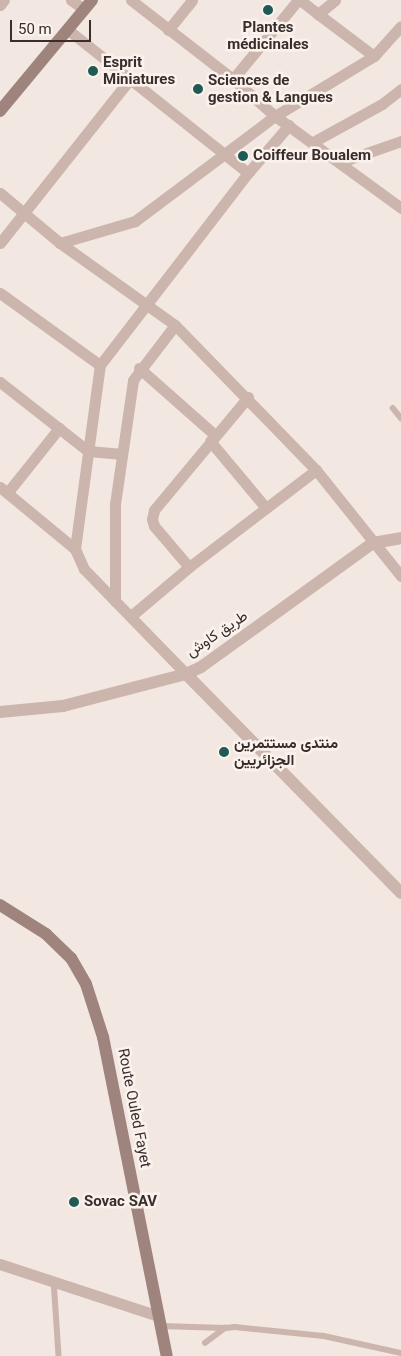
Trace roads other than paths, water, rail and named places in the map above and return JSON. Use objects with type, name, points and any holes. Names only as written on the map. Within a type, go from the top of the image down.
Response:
[{"type":"main road","points":[[0,111],[88,4]]},
{"type":"main road","name":"Route Ouled Fayet","points":[[0,905],[46,934],[71,958],[86,984],[104,1037],[167,1356]]},
{"type":"street","points":[[0,5],[4,0]]},
{"type":"street","points":[[71,0],[88,4]]},
{"type":"street","points":[[130,0],[233,79],[275,116],[341,162],[401,208]]},
{"type":"street","points":[[168,30],[192,0]]},
{"type":"street","points":[[233,79],[299,0],[374,56]]},
{"type":"street","points":[[318,14],[335,0]]},
{"type":"street","points":[[60,243],[136,221],[275,116],[374,56],[401,26]]},
{"type":"street","points":[[67,29],[129,80],[227,154],[248,173]]},
{"type":"street","points":[[0,243],[129,80]]},
{"type":"street","points":[[313,142],[382,104],[401,89]]},
{"type":"street","points":[[75,549],[100,365],[248,173],[289,125]]},
{"type":"street","points":[[341,162],[401,141]]},
{"type":"street","points":[[0,193],[24,211],[60,243],[175,325],[316,470],[401,576]]},
{"type":"street","points":[[0,293],[100,365]]},
{"type":"street","points":[[115,601],[115,504],[120,454],[133,380],[139,368],[175,325]]},
{"type":"street","points":[[139,368],[212,438],[266,508]]},
{"type":"street","points":[[0,382],[88,451],[120,454]]},
{"type":"street","points":[[189,567],[152,519],[154,510],[212,438],[248,398]]},
{"type":"street","points":[[59,428],[4,490],[75,549],[84,569],[401,893]]},
{"type":"street","points":[[131,616],[189,567],[316,470]]},
{"type":"street","name":"طريق كاوش","points":[[0,712],[63,706],[186,674],[201,667],[373,543],[401,538]]},
{"type":"street","points":[[0,1264],[54,1280],[160,1321]]},
{"type":"lane","points":[[393,408],[401,418]]},
{"type":"lane","points":[[54,1280],[59,1356]]},
{"type":"lane","points":[[160,1321],[324,1336],[401,1353]]},
{"type":"lane","points":[[205,1343],[225,1328]]},
{"type":"place","name":"Plantes médicinales","points":[[268,10]]},
{"type":"place","name":"Esprit Miniatures","points":[[93,71]]},
{"type":"place","name":"Sciences de gestion & Langues","points":[[198,89]]},
{"type":"place","name":"Coiffeur Boualem","points":[[243,156]]},
{"type":"place","name":"منتدى مستتمرين الجزائريين","points":[[224,752]]},
{"type":"place","name":"Sovac SAV","points":[[74,1202]]}]
